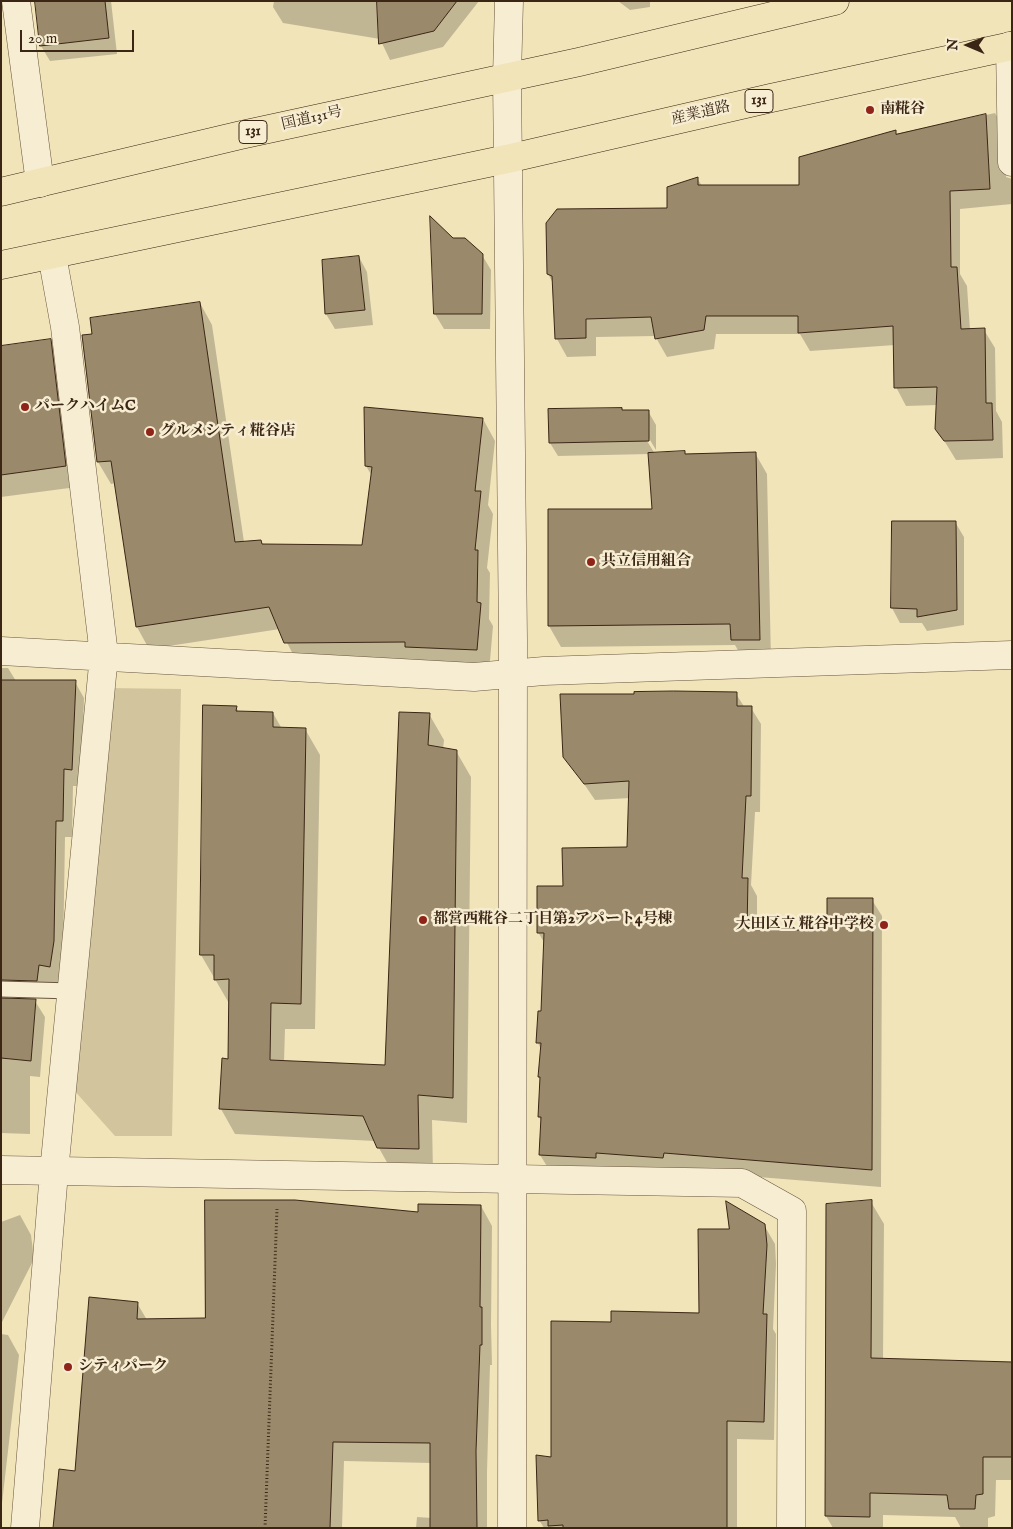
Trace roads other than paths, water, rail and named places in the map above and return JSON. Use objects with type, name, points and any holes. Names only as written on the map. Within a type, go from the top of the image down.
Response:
[{"type":"highway","name":"131","points":[[507,77],[835,1]]},
{"type":"highway","name":"産業道路","points":[[507,159],[771,98],[1011,46]]},
{"type":"highway","name":"国道131号","points":[[1,192],[242,135],[507,77]]},
{"type":"highway","name":"131","points":[[1,265],[507,159]]},
{"type":"street","points":[[16,1],[40,183]]},
{"type":"street","points":[[509,1],[507,159],[512,674],[512,1528]]},
{"type":"street","points":[[1011,46],[1012,162]]},
{"type":"street","points":[[25,1528],[54,1172],[104,655],[65,327],[52,254]]},
{"type":"street","points":[[1,651],[104,655],[474,677],[1012,655]]},
{"type":"street","points":[[1,1170],[742,1183],[792,1211],[791,1528]]},
{"type":"lane","points":[[1,989],[72,991]]},
{"type":"place","name":"南糀谷","points":[[870,110]]},
{"type":"place","name":"パークハイムC","points":[[25,407]]},
{"type":"place","name":"グルメシティ糀谷店","points":[[150,432]]},
{"type":"place","name":"共立信用組合","points":[[591,562]]},
{"type":"place","name":"都営西糀谷二丁目第2アパート4号棟","points":[[423,920]]},
{"type":"place","name":"大田区立 糀谷中学校","points":[[884,925]]},
{"type":"place","name":"シティパーク","points":[[68,1367]]}]
